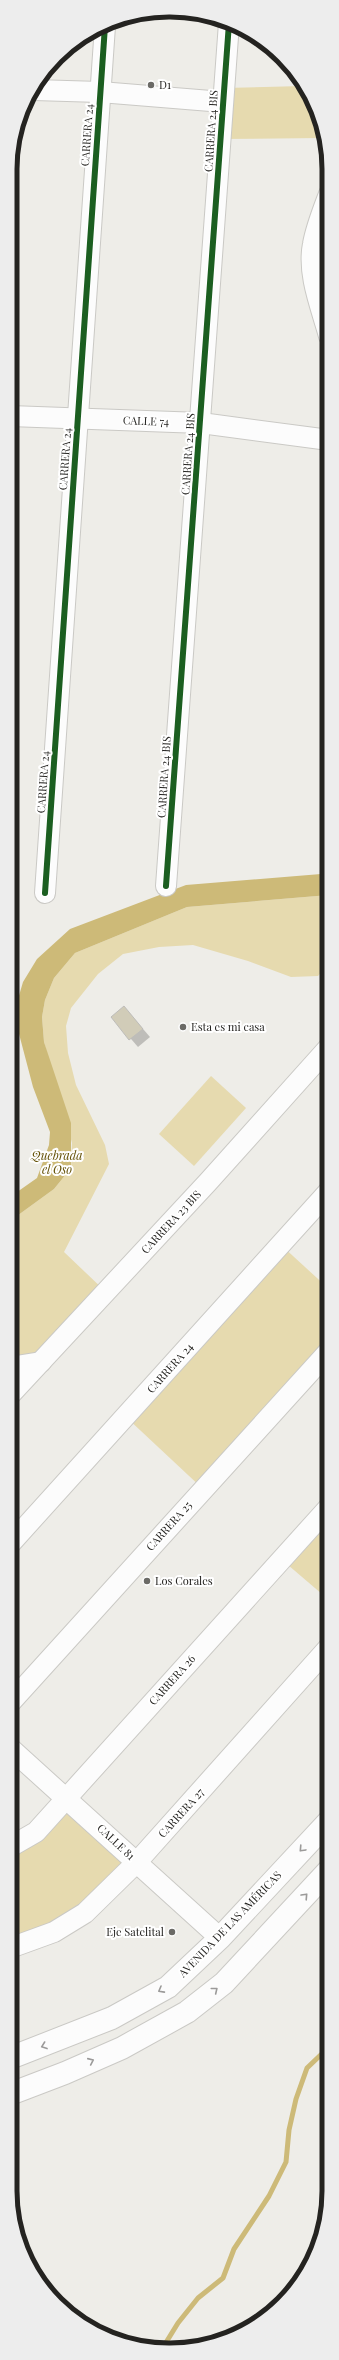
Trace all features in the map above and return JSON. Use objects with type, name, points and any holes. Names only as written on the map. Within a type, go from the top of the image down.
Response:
[{"type":"main road","name":"AVENIDA DE LAS AMÉRICAS","points":[[17,2055],[112,2018],[168,1986],[220,1938],[322,1828]]},
{"type":"main road","points":[[17,2091],[65,2073],[122,2048],[187,2012],[224,1982],[322,1877]]},
{"type":"street","name":"CARRERA 24 BIS","points":[[166,886],[201,423],[229,29]]},
{"type":"street","name":"CARRERA 24","points":[[45,892],[105,32]]},
{"type":"street","points":[[39,90],[100,92],[223,102]]},
{"type":"street","points":[[322,212],[316,228],[312,259],[313,276],[322,310]]},
{"type":"street","name":"CALLE 74","points":[[17,416],[201,423],[322,439]]},
{"type":"street","name":"CARRERA 23 BIS","points":[[17,1388],[203,1188],[322,1055]]},
{"type":"street","name":"CARRERA 24","points":[[17,1536],[322,1199]]},
{"type":"street","name":"CARRERA 25","points":[[17,1694],[322,1359]]},
{"type":"street","points":[[17,1366],[41,1362]]},
{"type":"street","name":"CARRERA 26","points":[[17,1843],[36,1832],[322,1515]]},
{"type":"street","name":"CARRERA 27","points":[[17,1945],[54,1932],[85,1913],[137,1862],[322,1655]]},
{"type":"street","name":"CALLE 81","points":[[17,1754],[67,1797],[220,1938]]},
{"type":"shaded area","points":[[297,86],[302,93],[314,120],[319,138],[220,139],[224,88]]},
{"type":"shaded area","points":[[322,896],[322,972],[318,976],[291,977],[248,961],[193,945],[159,947],[123,954],[98,974],[71,1008],[66,1026],[68,1053],[76,1085],[105,1145],[109,1164],[64,1252],[106,1292],[52,1349],[17,1364],[17,1216],[54,1189],[71,1168],[72,1143],[44,1042],[42,1017],[45,1000],[54,978],[75,953],[187,907]]},
{"type":"shaded area","points":[[211,1076],[246,1108],[194,1166],[159,1134]]},
{"type":"shaded area","points":[[281,1245],[322,1283],[322,1359],[203,1489],[126,1417]]},
{"type":"shaded area","points":[[322,1515],[322,1594],[281,1559]]},
{"type":"shaded area","points":[[67,1797],[137,1862],[85,1913],[17,1945],[17,1841]]},
{"type":"water","name":"Quebrada el Oso","points":[[322,873],[322,896],[187,907],[75,953],[54,978],[45,1000],[42,1017],[44,1042],[71,1123],[71,1168],[54,1189],[17,1216],[17,1192],[37,1178],[49,1145],[50,1132],[33,1087],[18,1030],[18,999],[23,982],[37,959],[70,929],[186,885]]},
{"type":"building","points":[[124,1006],[143,1029],[129,1040],[111,1017]]},
{"type":"waterway","points":[[166,2343],[178,2323],[198,2298],[223,2278],[234,2249],[269,2196],[286,2162],[289,2130],[296,2099],[307,2068],[322,2054]]},
{"type":"cycle path","points":[[166,886],[229,29]]},
{"type":"cycle path","points":[[45,893],[105,32]]},
{"type":"place","name":"D1","points":[[151,85]]},
{"type":"place","name":"Esta es mi casa","points":[[183,1027]]},
{"type":"place","name":"Los Corales","points":[[147,1581]]},
{"type":"place","name":"Eje Satelital","points":[[172,1932]]}]
